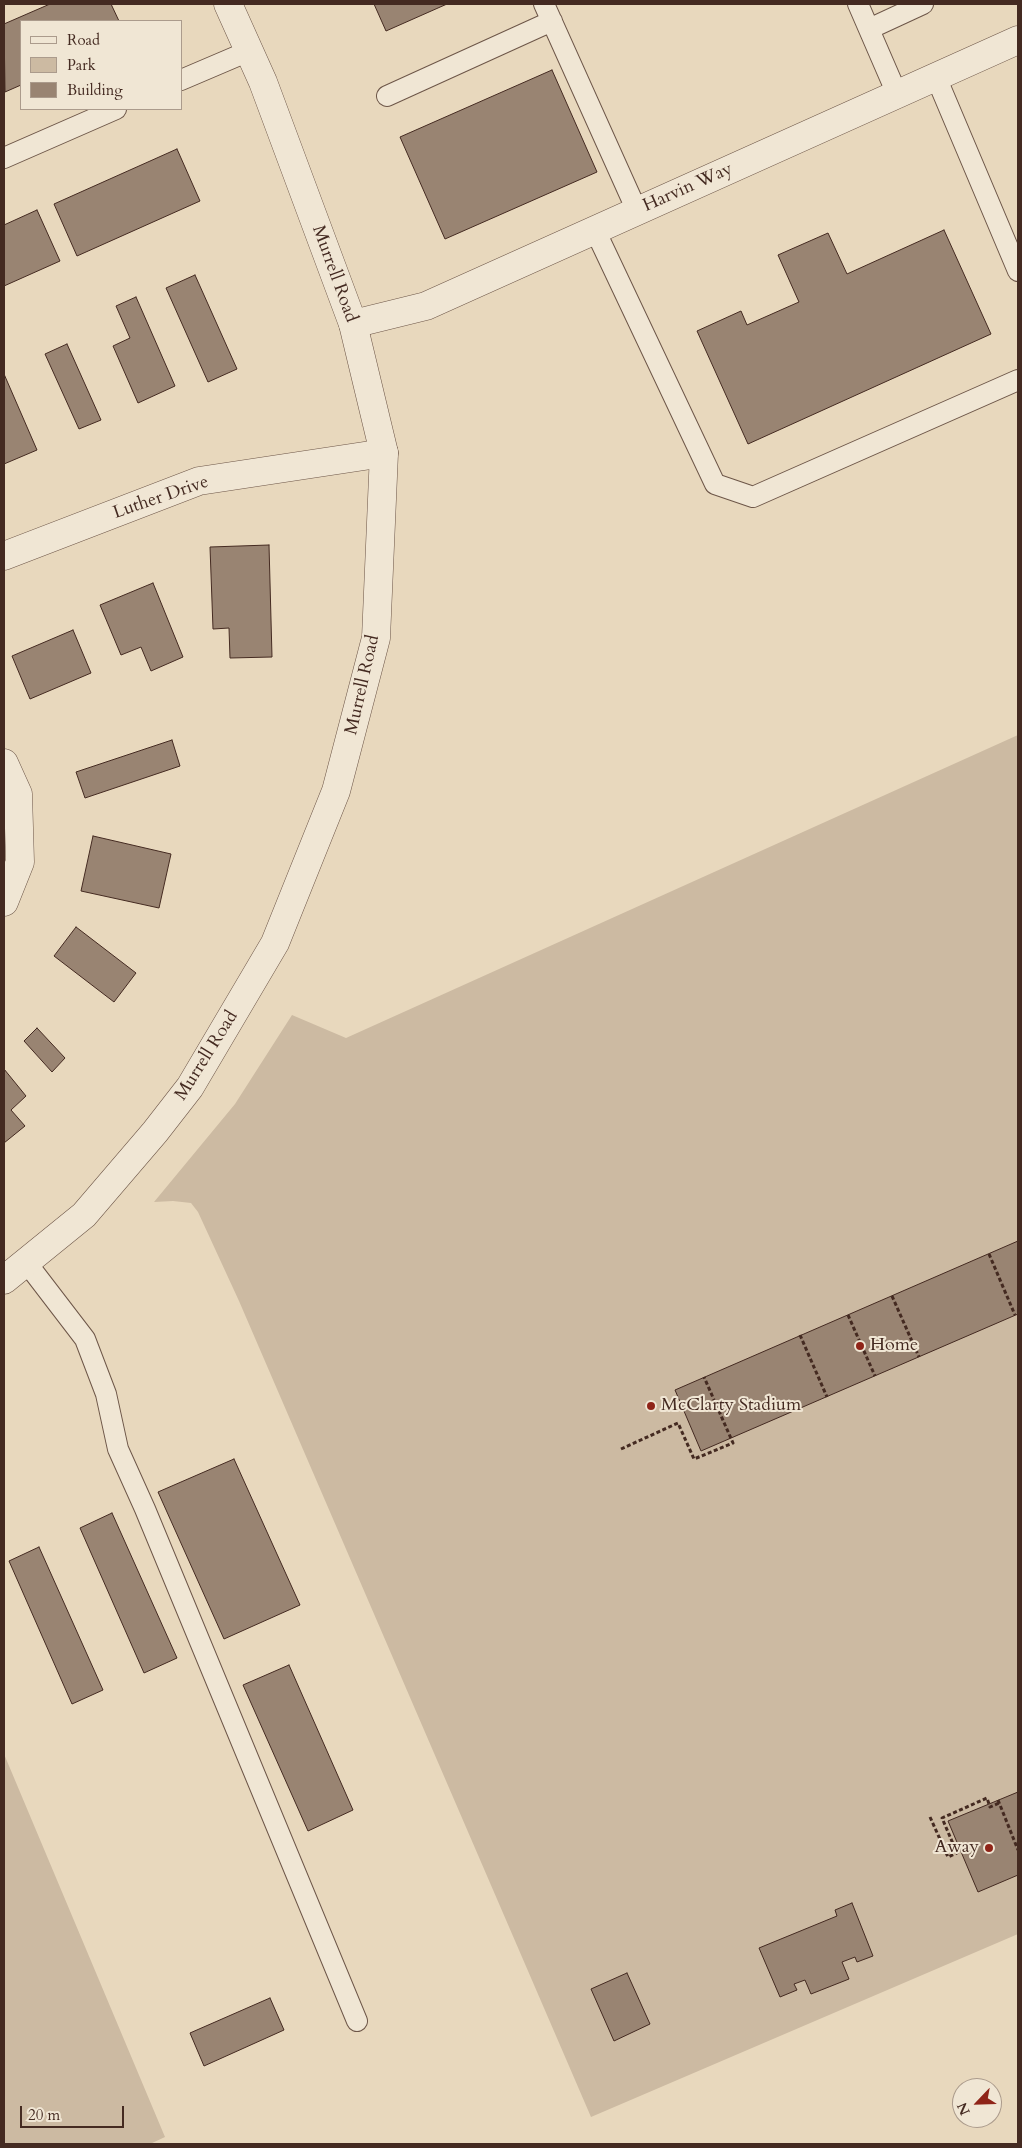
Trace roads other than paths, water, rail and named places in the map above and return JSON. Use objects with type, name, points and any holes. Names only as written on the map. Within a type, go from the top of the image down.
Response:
[{"type":"street","name":"Murrell Road","points":[[4,1280],[84,1215],[173,1110],[190,1087],[275,943],[336,791],[376,638],[384,453],[353,324],[263,82],[228,4]]},
{"type":"street","name":"Harvin Way","points":[[353,324],[426,306],[1018,40]]},
{"type":"street","name":"Luther Drive","points":[[4,556],[199,481],[384,453]]},
{"type":"street","points":[[4,763],[18,794],[20,862],[4,902]]},
{"type":"lane","points":[[858,4],[897,94]]},
{"type":"lane","points":[[869,29],[924,4]]},
{"type":"lane","points":[[387,96],[548,13],[638,211]]},
{"type":"lane","points":[[182,80],[249,51]]},
{"type":"lane","points":[[936,77],[1018,271]]},
{"type":"lane","points":[[4,158],[114,110]]},
{"type":"lane","points":[[595,230],[715,484],[753,497],[1018,380]]},
{"type":"lane","points":[[26,1262],[84,1339],[106,1394],[118,1449],[145,1509],[357,2021]]},
{"type":"place","name":"Home","points":[[860,1346]]},
{"type":"place","name":"McClarty Stadium","points":[[651,1406]]},
{"type":"place","name":"Away","points":[[989,1848]]}]
